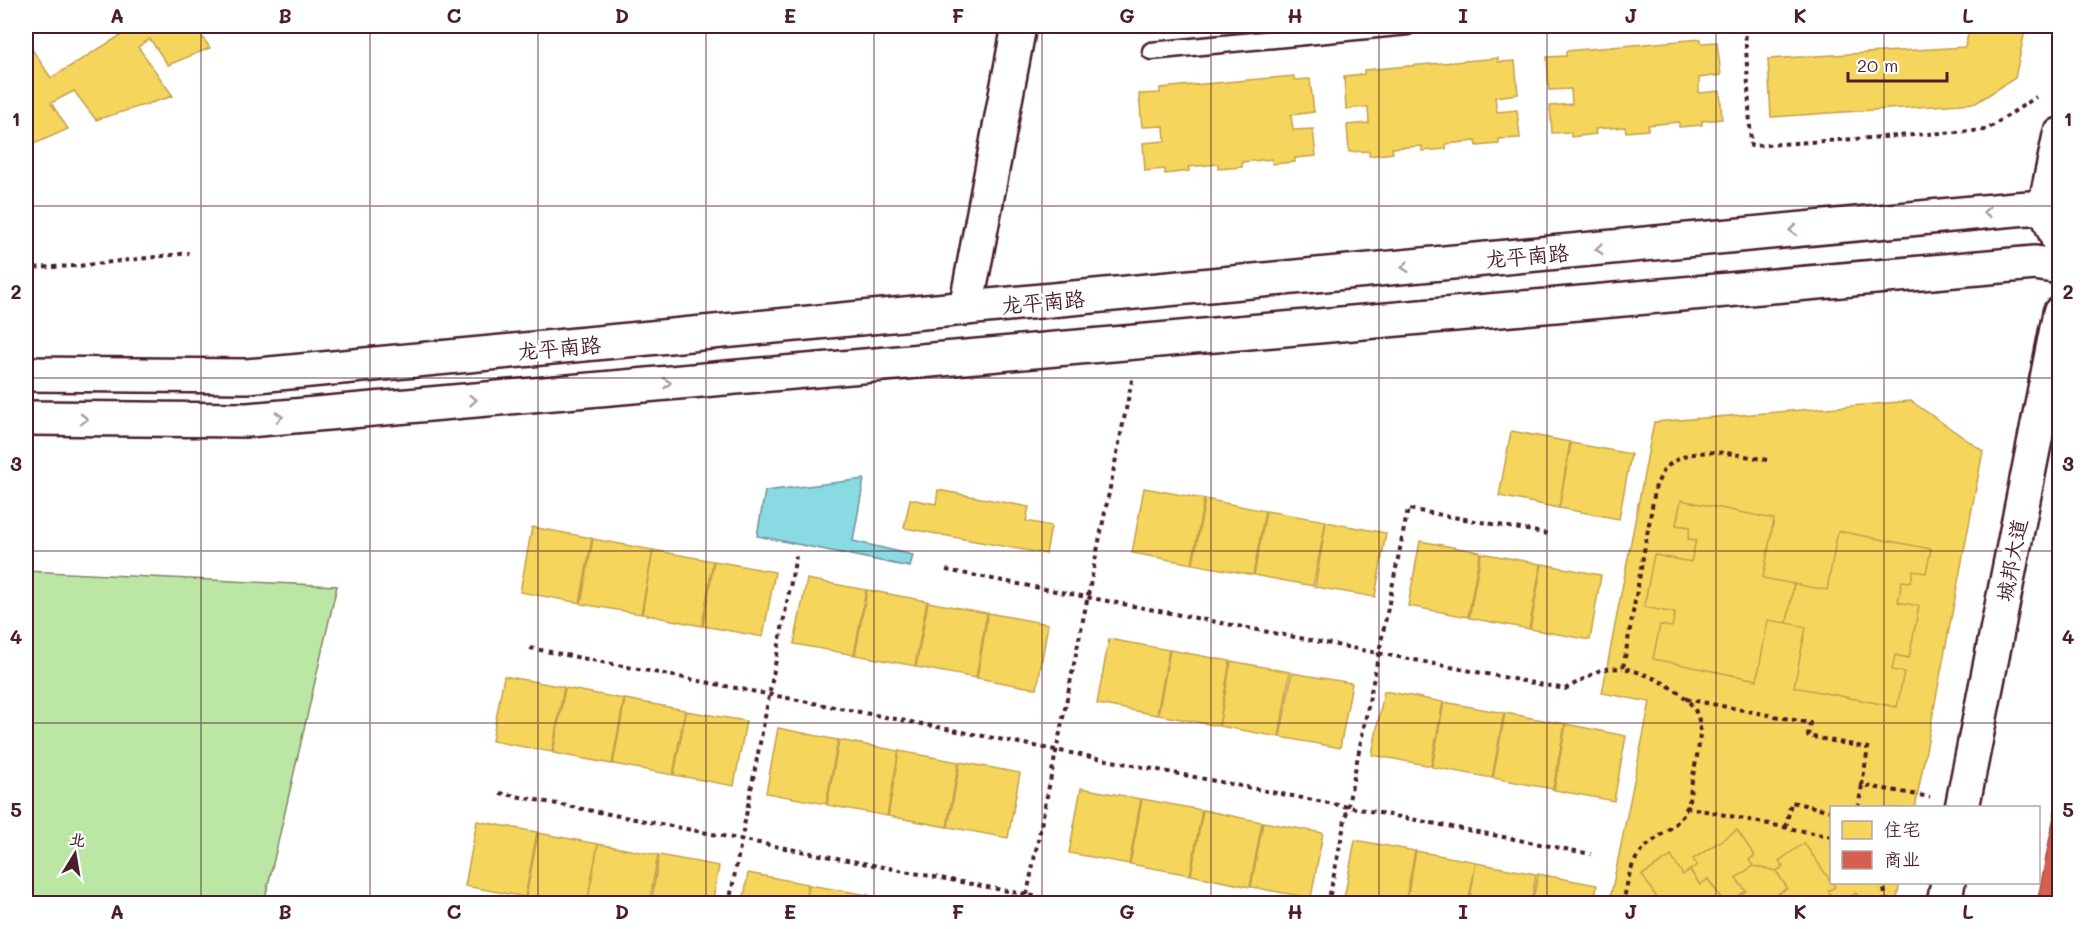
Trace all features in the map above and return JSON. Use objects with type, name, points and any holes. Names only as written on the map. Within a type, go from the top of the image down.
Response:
[{"type":"street","points":[[966,308],[1019,26]]},
{"type":"street","points":[[2060,135],[2052,208],[2060,244]]},
{"type":"street","name":"龙平南路","points":[[26,374],[247,376],[2052,208]]},
{"type":"street","points":[[26,418],[248,420],[2036,263],[2060,267]]},
{"type":"street","name":"城邦大道","points":[[1962,806],[2060,313]]},
{"type":"street","points":[[1944,903],[1948,884]]},
{"type":"lane","points":[[1151,51],[1408,26]]},
{"type":"path","points":[[1745,26],[1750,146],[1986,130],[2036,98]]},
{"type":"path","points":[[26,268],[78,266],[189,253]]},
{"type":"path","points":[[1025,903],[1135,365]]},
{"type":"path","points":[[1623,668],[1656,485],[1667,466],[1685,456],[1706,453],[1767,460]]},
{"type":"path","points":[[1328,903],[1408,509],[1549,534]]},
{"type":"path","points":[[729,903],[796,556]]},
{"type":"path","points":[[946,570],[1378,655],[1565,689],[1602,669],[1623,668],[1643,672],[1664,682],[1685,699],[1699,718],[1699,742],[1686,807],[1673,826],[1640,852],[1629,873],[1623,903]]},
{"type":"path","points":[[530,648],[1592,854]]},
{"type":"path","points":[[1685,699],[1810,723],[1808,736],[1868,748],[1858,806]]},
{"type":"path","points":[[1862,785],[1930,798]]},
{"type":"path","points":[[500,793],[1075,903]]},
{"type":"path","points":[[1786,827],[1791,802],[1830,811]]},
{"type":"path","points":[[1686,807],[1830,837]]},
{"type":"path","points":[[1880,884],[1887,903]]},
{"type":"green space","points":[[26,571],[337,586],[264,903],[26,903]]},
{"type":"water","points":[[864,479],[853,541],[913,555],[910,567],[757,536],[765,491]]},
{"type":"building: 住宅","points":[[136,26],[195,26],[210,48],[168,65],[150,39],[138,47],[173,96],[96,120],[74,91],[51,103],[68,129],[34,144],[26,125],[26,40],[51,78]]},
{"type":"building: 住宅","points":[[1970,26],[2026,26],[2015,78],[1976,103],[1771,117],[1768,59],[1965,47]]},
{"type":"building: 住宅","points":[[1701,39],[1701,43],[1717,42],[1721,75],[1699,78],[1699,93],[1720,91],[1722,119],[1702,121],[1702,125],[1679,127],[1679,122],[1648,125],[1648,130],[1626,132],[1625,127],[1595,129],[1596,134],[1571,137],[1571,132],[1552,133],[1550,106],[1572,104],[1571,89],[1549,90],[1547,57],[1566,56],[1566,51]]},
{"type":"building: 住宅","points":[[1498,58],[1498,62],[1515,61],[1518,94],[1495,97],[1497,112],[1517,110],[1520,138],[1499,139],[1499,144],[1477,146],[1476,141],[1446,144],[1446,149],[1422,151],[1422,146],[1392,148],[1393,153],[1369,156],[1369,151],[1349,152],[1347,125],[1369,123],[1368,107],[1346,109],[1344,76],[1364,74],[1364,70]]},
{"type":"building: 住宅","points":[[1294,76],[1294,80],[1310,79],[1314,112],[1291,115],[1293,130],[1313,129],[1316,156],[1295,158],[1295,162],[1272,164],[1272,159],[1242,162],[1242,167],[1218,169],[1218,164],[1188,167],[1189,171],[1165,174],[1165,169],[1145,171],[1143,143],[1165,141],[1164,126],[1142,127],[1139,94],[1160,93],[1160,88]]},
{"type":"building: 住宅","points":[[1911,401],[1983,451],[1915,806],[1830,806],[1830,884],[1900,884],[1896,904],[1609,904],[1650,702],[1602,693],[1654,422]]},
{"type":"building: 住宅","points":[[1511,431],[1570,442],[1559,508],[1499,496]]},
{"type":"building: 住宅","points":[[1571,443],[1631,454],[1619,519],[1559,508]]},
{"type":"building: 住宅","points":[[1144,488],[1204,499],[1192,564],[1132,553]]},
{"type":"building: 住宅","points":[[938,490],[1029,507],[1026,521],[1051,526],[1046,554],[904,528],[910,499],[936,504]]},
{"type":"building: 住宅","points":[[1205,499],[1265,511],[1253,575],[1193,564]]},
{"type":"building: 住宅","points":[[1681,500],[1774,519],[1763,578],[1794,584],[1787,623],[1768,620],[1757,680],[1653,659],[1660,625],[1672,627],[1675,613],[1644,607],[1654,555],[1691,562],[1696,540],[1688,539],[1690,527],[1676,525]]},
{"type":"building: 住宅","points":[[1266,511],[1326,521],[1313,586],[1254,575]]},
{"type":"building: 住宅","points":[[1326,522],[1386,533],[1375,597],[1315,587]]},
{"type":"building: 住宅","points":[[532,527],[592,538],[580,603],[520,592]]},
{"type":"building: 住宅","points":[[1838,531],[1931,549],[1926,573],[1913,571],[1911,582],[1902,581],[1898,602],[1919,606],[1909,658],[1895,655],[1892,670],[1904,672],[1897,707],[1794,687],[1806,627],[1787,623],[1794,584],[1827,590]]},
{"type":"building: 住宅","points":[[593,539],[653,550],[641,614],[581,604]]},
{"type":"building: 住宅","points":[[1420,541],[1480,552],[1468,617],[1408,606]]},
{"type":"building: 住宅","points":[[653,550],[713,561],[702,626],[642,614]]},
{"type":"building: 住宅","points":[[1481,553],[1541,564],[1529,629],[1469,618]]},
{"type":"building: 住宅","points":[[714,561],[775,572],[763,637],[703,626]]},
{"type":"building: 住宅","points":[[1542,564],[1601,575],[1590,640],[1530,629]]},
{"type":"building: 住宅","points":[[807,579],[866,590],[854,655],[794,644]]},
{"type":"building: 住宅","points":[[867,590],[927,601],[915,666],[855,655]]},
{"type":"building: 住宅","points":[[928,602],[987,613],[976,678],[916,667]]},
{"type":"building: 住宅","points":[[988,613],[1048,624],[1037,689],[977,678]]},
{"type":"building: 住宅","points":[[1109,639],[1169,650],[1157,715],[1097,704]]},
{"type":"building: 住宅","points":[[1170,650],[1230,661],[1219,726],[1158,715]]},
{"type":"building: 住宅","points":[[1231,661],[1290,672],[1279,737],[1219,726]]},
{"type":"building: 住宅","points":[[1292,673],[1352,683],[1340,748],[1280,737]]},
{"type":"building: 住宅","points":[[504,676],[564,687],[552,752],[492,741]]},
{"type":"building: 住宅","points":[[565,688],[624,699],[612,764],[553,753]]},
{"type":"building: 住宅","points":[[1384,691],[1443,702],[1431,766],[1372,755]]},
{"type":"building: 住宅","points":[[625,699],[685,710],[673,775],[613,764]]},
{"type":"building: 住宅","points":[[1444,702],[1504,713],[1492,778],[1432,767]]},
{"type":"building: 住宅","points":[[686,711],[746,721],[734,786],[674,775]]},
{"type":"building: 住宅","points":[[1505,713],[1565,724],[1553,789],[1493,778]]},
{"type":"building: 住宅","points":[[1566,724],[1626,736],[1614,801],[1554,790]]},
{"type":"building: 住宅","points":[[778,728],[838,740],[826,804],[766,793]]},
{"type":"building: 住宅","points":[[839,740],[899,751],[887,816],[827,805]]},
{"type":"building: 住宅","points":[[899,751],[959,762],[947,827],[888,816]]},
{"type":"building: 住宅","points":[[960,762],[1020,773],[1008,838],[948,827]]},
{"type":"building: 住宅","points":[[1081,788],[1141,799],[1129,864],[1069,853]]},
{"type":"building: 住宅","points":[[1142,799],[1202,810],[1190,875],[1130,864]]},
{"type":"building: 住宅","points":[[1203,810],[1262,822],[1250,887],[1191,875]]},
{"type":"building: 住宅","points":[[477,821],[537,832],[525,897],[465,886]]},
{"type":"building: 住宅","points":[[1263,822],[1323,833],[1311,898],[1251,887]]},
{"type":"building: 住宅","points":[[1737,830],[1755,856],[1749,860],[1753,866],[1736,878],[1746,891],[1735,898],[1738,904],[1725,904],[1708,879],[1700,885],[1690,870],[1697,865],[1693,859]]},
{"type":"building: 住宅","points":[[538,833],[598,844],[587,904],[559,904],[526,897]]},
{"type":"building: 住宅","points":[[1355,840],[1415,851],[1405,904],[1343,904]]},
{"type":"building: 住宅","points":[[1804,843],[1830,880],[1830,884],[1835,887],[1828,891],[1833,898],[1825,904],[1815,904],[1812,899],[1806,904],[1778,904],[1773,897],[1787,888],[1776,871],[1783,867],[1779,861]]},
{"type":"building: 住宅","points":[[598,844],[658,855],[649,904],[587,904]]},
{"type":"building: 住宅","points":[[1416,851],[1476,862],[1468,904],[1406,904]]},
{"type":"building: 住宅","points":[[659,855],[719,866],[712,904],[651,904]]},
{"type":"building: 住宅","points":[[1671,856],[1683,875],[1690,870],[1700,885],[1708,879],[1725,904],[1661,904],[1642,875]]},
{"type":"building: 住宅","points":[[1476,863],[1536,874],[1531,904],[1469,904]]},
{"type":"building: 住宅","points":[[1753,866],[1776,871],[1787,888],[1773,897],[1778,904],[1738,904],[1735,898],[1746,891],[1736,878]]},
{"type":"building: 住宅","points":[[748,873],[808,884],[805,904],[743,904]]},
{"type":"building: 住宅","points":[[1538,874],[1597,885],[1594,904],[1532,904]]},
{"type":"building: 住宅","points":[[809,885],[869,895],[868,904],[806,904]]},
{"type":"building: 住宅","points":[[1856,893],[1863,904],[1840,904]]},
{"type":"building: 住宅","points":[[870,896],[912,904],[869,904]]},
{"type":"building: 商业","points":[[2060,785],[2060,904],[2037,904]]}]
